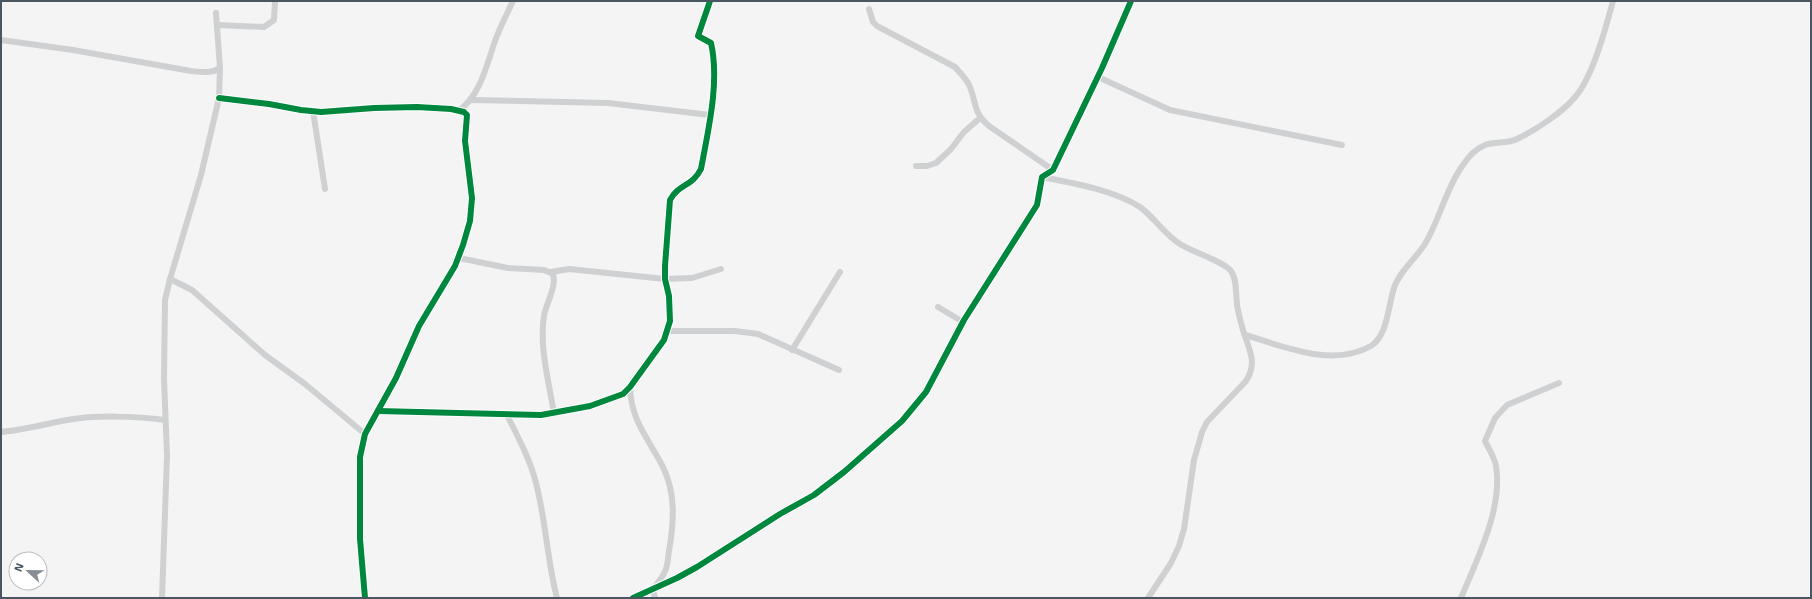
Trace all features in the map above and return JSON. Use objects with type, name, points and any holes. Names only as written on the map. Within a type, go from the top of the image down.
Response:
[{"type":"street","points":[[217,25],[264,27],[274,20],[275,1]]},
{"type":"street","points":[[458,111],[470,100],[486,68],[513,1]]},
{"type":"street","points":[[378,411],[507,415],[554,414],[590,406],[611,399],[623,394],[630,387],[664,340],[668,331],[670,321],[669,296],[665,279],[670,200],[673,193],[690,184],[697,178],[701,169],[710,115],[714,76],[714,57],[711,43],[698,36],[710,1]]},
{"type":"street","points":[[633,598],[653,590],[697,567],[780,514],[814,495],[844,472],[902,421],[926,392],[963,322],[1037,206],[1042,177],[1053,170],[1098,77],[1131,1]]},
{"type":"street","points":[[1245,335],[1305,352],[1328,355],[1361,350],[1376,342],[1382,331],[1394,286],[1424,244],[1462,165],[1473,153],[1486,145],[1506,143],[1518,139],[1560,110],[1576,96],[1592,65],[1613,1]]},
{"type":"street","points":[[869,9],[873,22],[877,26],[955,67],[970,87],[976,110],[980,118],[989,126],[1053,170]]},
{"type":"street","points":[[162,598],[167,456],[165,420],[165,300],[200,175],[219,98],[220,68],[216,13]]},
{"type":"street","points":[[1,40],[73,50],[190,71],[206,73],[220,68]]},
{"type":"street","points":[[1098,77],[1170,110],[1342,146]]},
{"type":"street","points":[[219,98],[313,111],[388,108],[423,108],[458,111],[464,112],[468,120],[465,141],[472,198],[470,222],[459,258],[419,326],[396,378],[365,434],[360,457],[360,539],[365,598]]},
{"type":"street","points":[[470,100],[608,103],[710,115]]},
{"type":"street","points":[[313,111],[325,189]]},
{"type":"street","points":[[916,166],[936,164],[951,149],[964,132],[980,118]]},
{"type":"street","points":[[1042,177],[1078,185],[1127,199],[1151,216],[1162,231],[1179,244],[1219,263],[1231,271],[1234,281],[1238,311],[1252,357],[1253,365],[1251,374],[1207,422],[1202,432],[1194,460],[1184,529],[1179,546],[1171,563],[1148,598]]},
{"type":"street","points":[[459,258],[482,264],[551,272],[569,268],[665,279],[692,278],[721,269]]},
{"type":"street","points":[[551,272],[554,278],[544,315],[543,333],[554,414]]},
{"type":"street","points":[[792,350],[840,272]]},
{"type":"street","points":[[170,279],[192,290],[265,356],[305,384],[365,434]]},
{"type":"street","points":[[938,307],[963,322]]},
{"type":"street","points":[[668,331],[735,331],[758,334],[839,370]]},
{"type":"street","points":[[1461,598],[1483,545],[1496,499],[1496,465],[1485,441],[1492,424],[1495,418],[1507,405],[1559,383]]},
{"type":"street","points":[[630,387],[630,402],[634,416],[663,468],[672,494],[673,514],[666,569],[653,590],[655,598]]},
{"type":"street","points":[[507,415],[527,455],[536,482],[544,519],[551,573],[558,598]]},
{"type":"street","points":[[1,432],[68,420],[90,418],[148,417],[165,420]]},
{"type":"cycle path","points":[[378,411],[541,415],[590,406],[623,394],[630,387],[664,340],[670,321],[669,296],[665,279],[670,200],[673,195],[693,179],[701,169],[710,123],[714,90],[711,43],[698,36],[710,1]]},
{"type":"cycle path","points":[[633,598],[697,567],[780,514],[814,495],[844,472],[902,421],[926,392],[964,320],[1037,205],[1042,177],[1053,170],[1102,68],[1131,1]]},
{"type":"cycle path","points":[[219,98],[321,112],[374,108],[417,107],[451,109],[464,112],[467,115],[465,141],[472,198],[470,221],[463,245],[455,266],[419,326],[396,378],[365,434],[360,457],[360,539],[365,598]]}]
